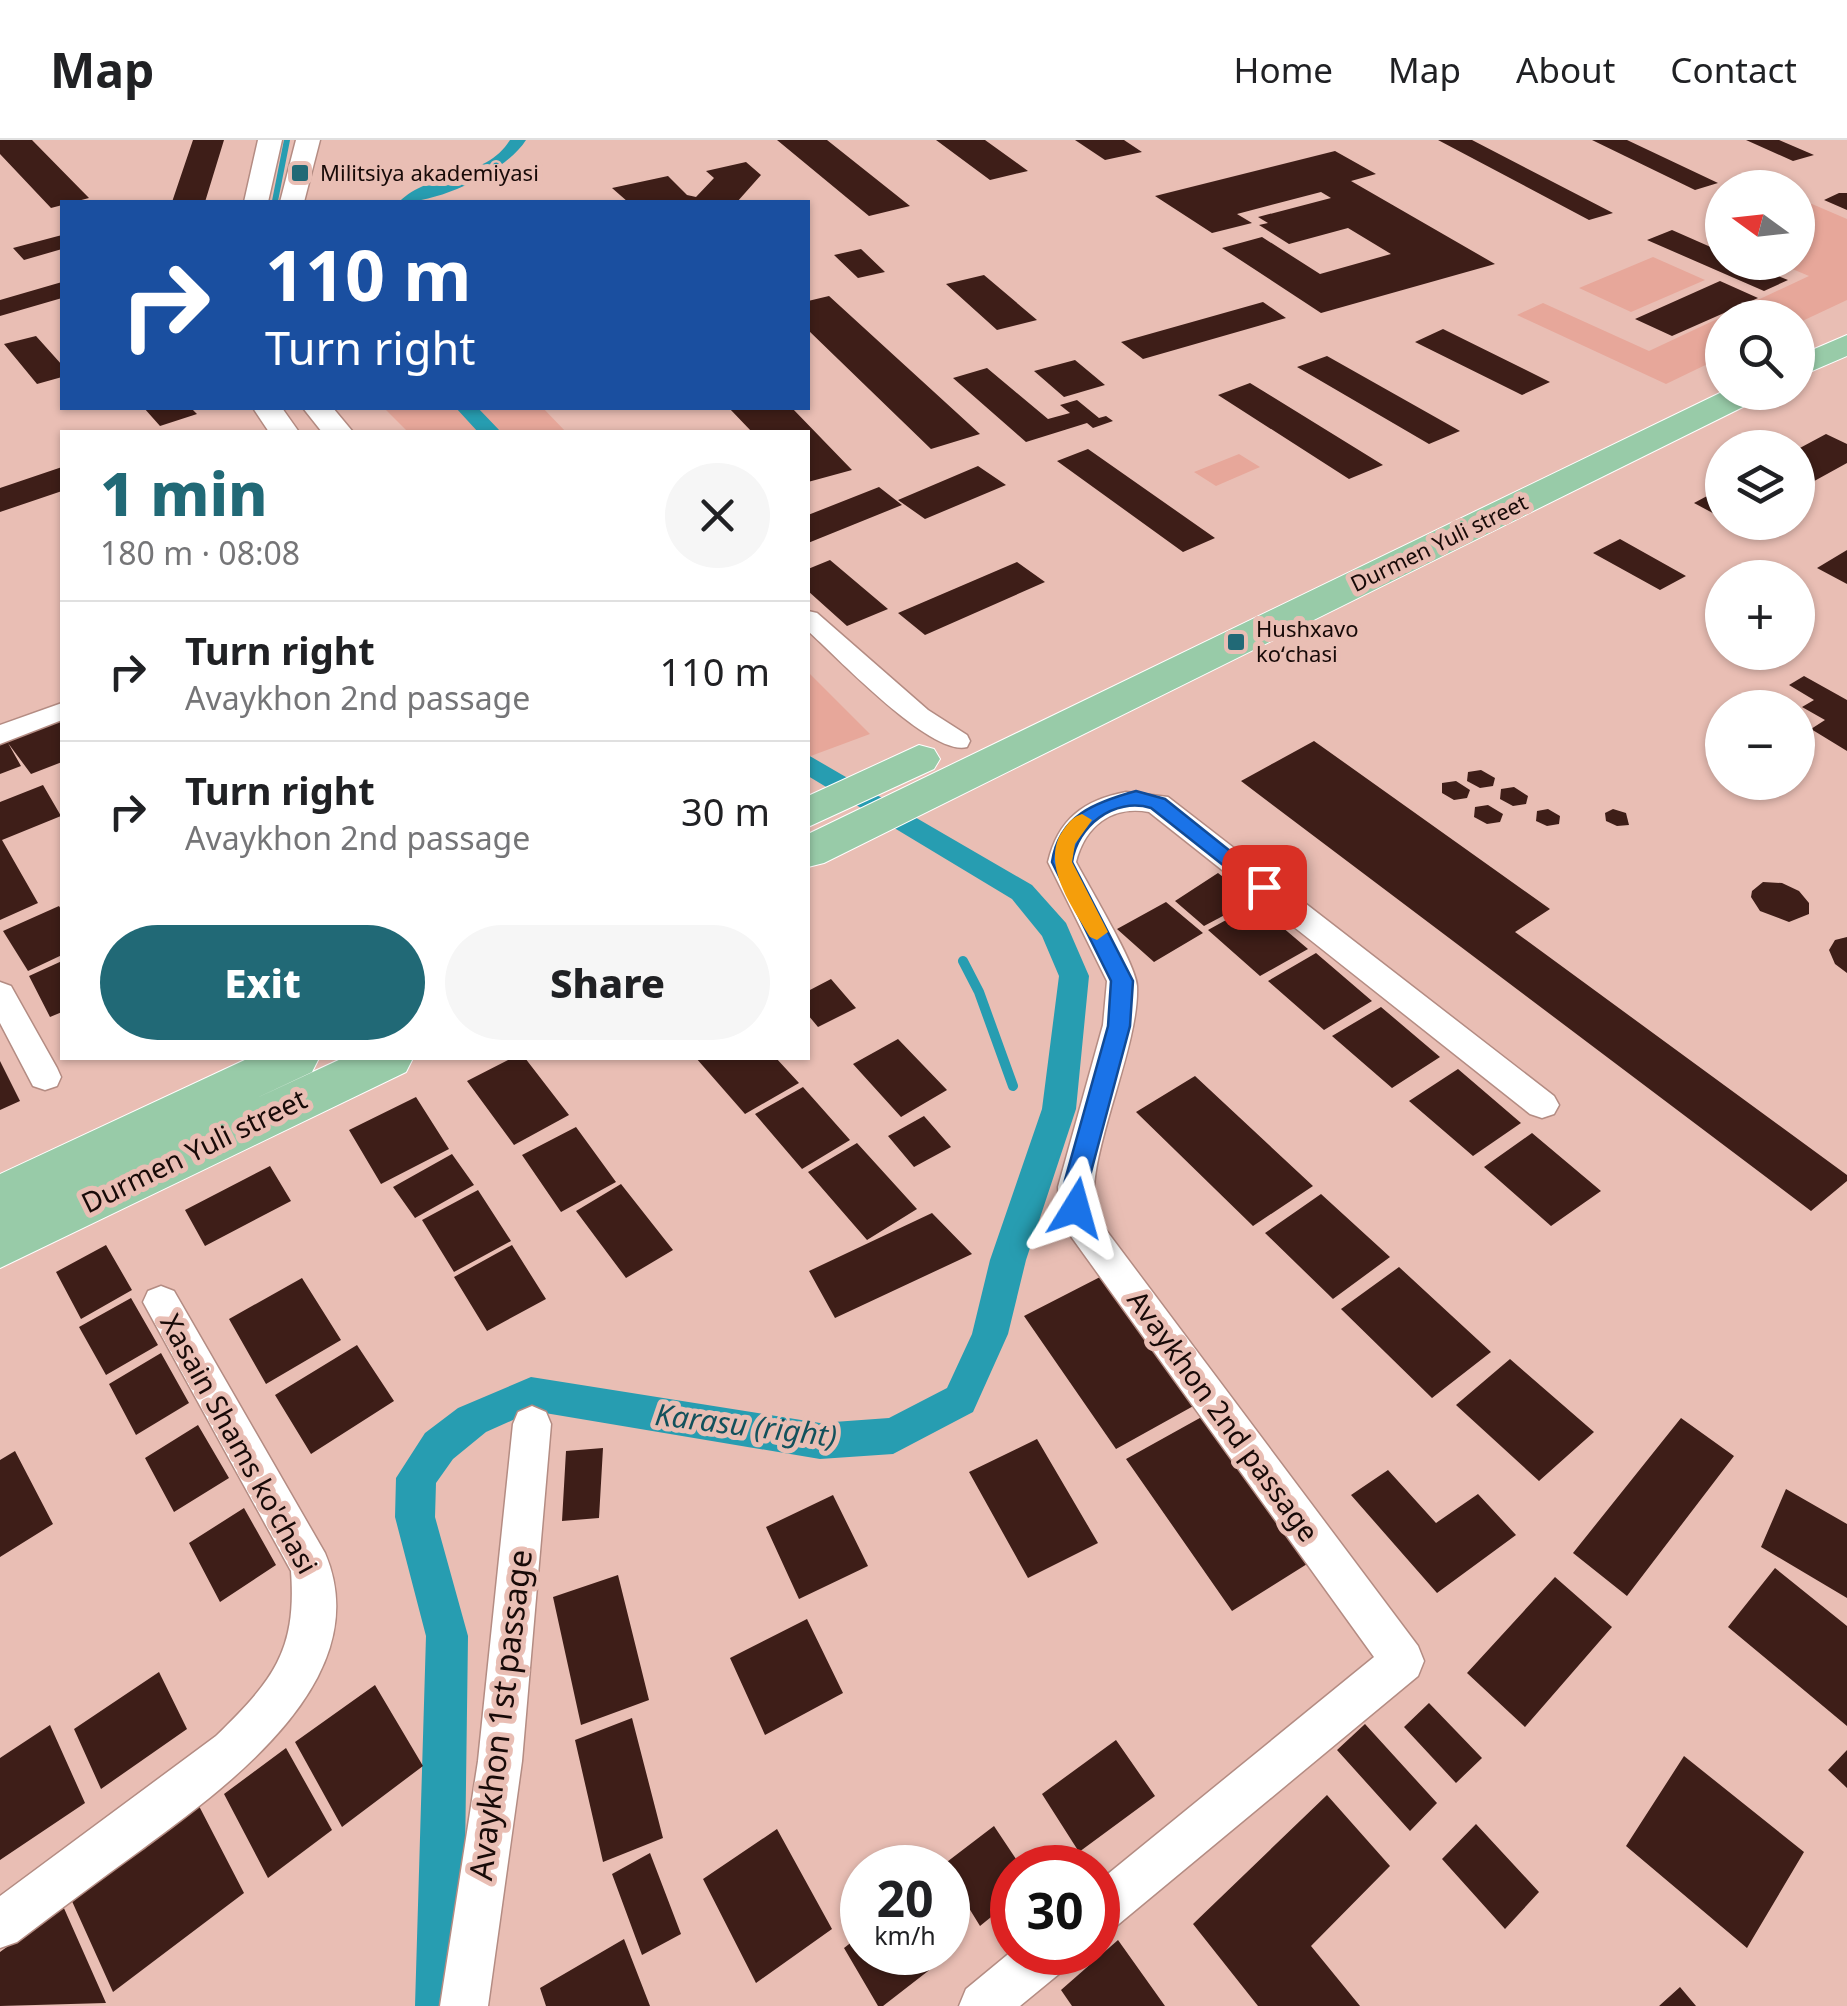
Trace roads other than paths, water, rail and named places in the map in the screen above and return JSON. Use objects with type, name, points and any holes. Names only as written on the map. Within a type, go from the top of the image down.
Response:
[{"type":"main road","points":[[256,200],[270,140]]},
{"type":"main road","points":[[293,200],[308,140]]},
{"type":"main road","points":[[1815,332],[1847,317]]},
{"type":"main road","points":[[1815,360],[1847,344]]},
{"type":"main road","name":"Durmen Yuli street","points":[[903,786],[958,741],[1705,384]]},
{"type":"main road","points":[[319,410],[336,430]]},
{"type":"main road","name":"Durmen Yuli street","points":[[810,849],[833,814],[903,786],[1709,410]]},
{"type":"main road","name":"Durmen Yuli street","points":[[0,1198],[290,1060]]},
{"type":"main road","name":"Durmen Yuli street","points":[[0,1245],[384,1060]]},
{"type":"street","points":[[810,620],[919,716],[958,741]]},
{"type":"street","points":[[0,735],[60,712]]},
{"type":"street","name":"Avaykhon 2nd passage","points":[[1120,1894],[1402,1661],[1082,1224],[1075,1187],[1119,1026],[1122,981],[1062,862],[1065,842],[1081,821],[1116,801],[1136,797],[1158,804],[1542,1105]]},
{"type":"street","points":[[0,994],[45,1077]]},
{"type":"street","name":"Xasain Shams ko'chasi","points":[[0,1924],[195,1782],[250,1737],[273,1709],[309,1635],[316,1586],[302,1549],[161,1302]]},
{"type":"street","name":"Avaykhon 1st passage","points":[[464,2006],[500,1761],[532,1424]]},
{"type":"street","points":[[984,2006],[1021,1975]]},
{"type":"waterway","points":[[275,200],[287,140]]},
{"type":"waterway","name":"Karasu (right)","points":[[411,200],[484,171],[510,153],[518,140]]},
{"type":"waterway","name":"Karasu (right)","points":[[468,410],[488,430]]},
{"type":"waterway","name":"Karasu (right)","points":[[439,2006],[447,1636],[415,1517],[416,1478],[439,1446],[472,1420],[531,1394],[820,1441],[893,1436],[960,1400],[990,1334],[1008,1260],[1059,1109],[1074,976],[1055,931],[1022,892],[810,765]]},
{"type":"waterway","points":[[963,961],[979,992],[1013,1086]]},
{"type":"place","name":"Militsiya akademiyasi","points":[[300,173]]},
{"type":"place","name":"Hushxavo koʻchasi","points":[[1236,642]]}]
